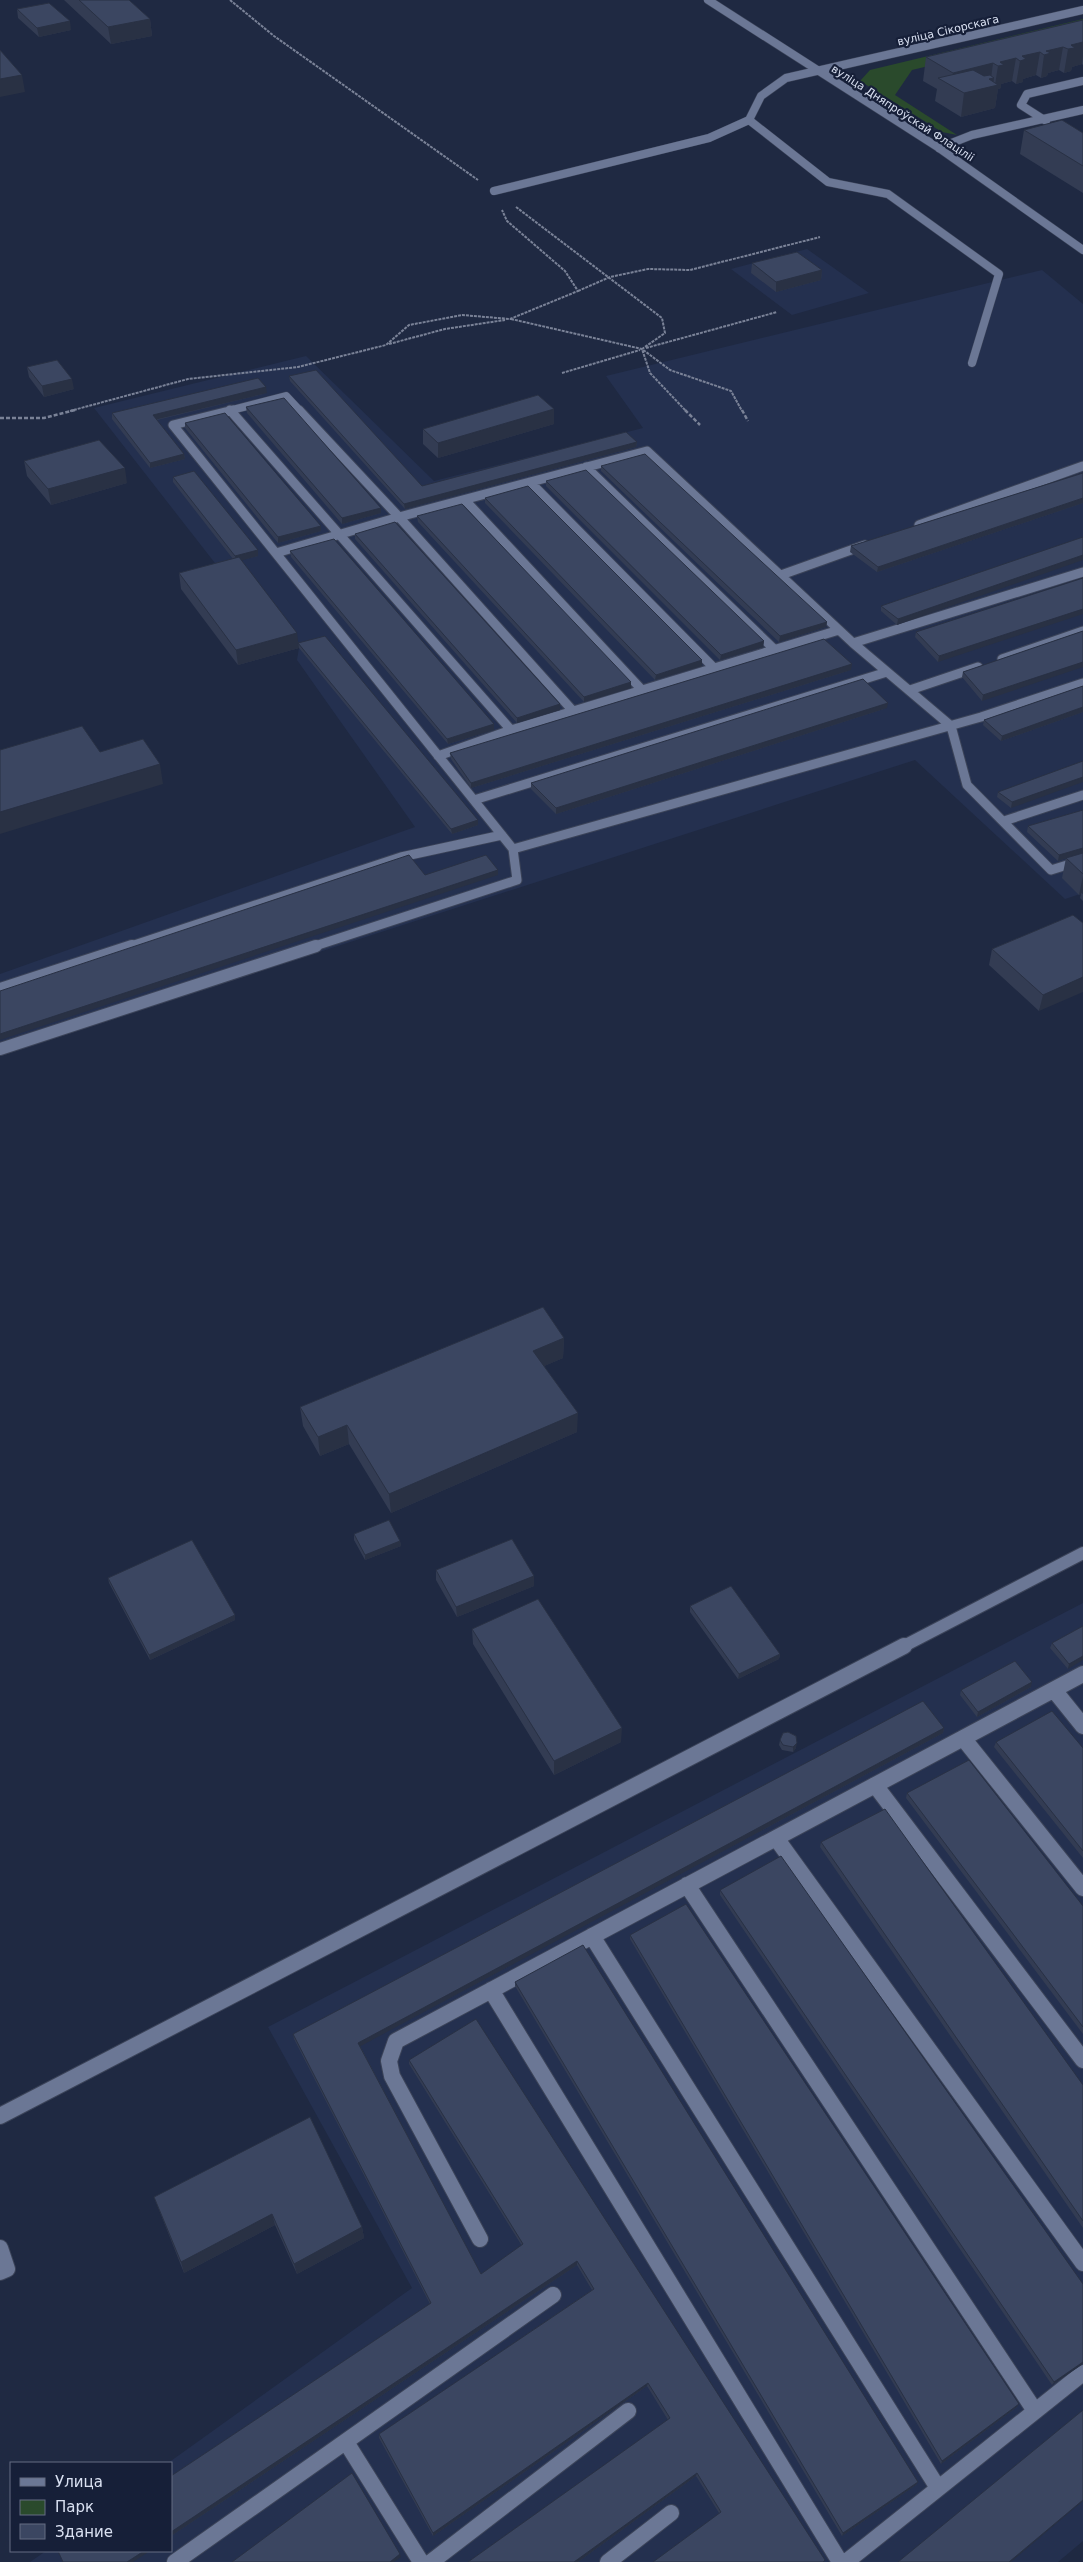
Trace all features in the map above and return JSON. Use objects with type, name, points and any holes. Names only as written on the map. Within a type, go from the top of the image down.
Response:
[{"type":"street","name":"вуліца Дняпроўскай Флаціліі","points":[[708,0],[939,148],[1083,250]]},
{"type":"street","name":"вуліца Сікорскага","points":[[749,120],[761,96],[786,78],[1083,10]]},
{"type":"street","points":[[1052,124],[1021,105],[1027,94],[1083,81]]},
{"type":"street","points":[[939,148],[972,136],[1083,110]]},
{"type":"street","points":[[494,191],[710,138],[749,120],[828,182],[888,194],[1000,274],[972,363]]},
{"type":"street","points":[[0,1049],[517,880],[513,849],[173,425],[286,396],[399,517],[573,711]]},
{"type":"street","points":[[230,410],[341,534],[511,730]]},
{"type":"street","points":[[276,553],[399,517],[647,451],[853,643],[951,726],[967,784],[1051,870],[1083,860]]},
{"type":"street","points":[[909,529],[1083,466]]},
{"type":"street","points":[[586,467],[775,650]]},
{"type":"street","points":[[530,482],[714,668]]},
{"type":"street","points":[[465,500],[642,690]]},
{"type":"street","points":[[781,576],[872,542]]},
{"type":"street","points":[[853,643],[1083,572]]},
{"type":"street","points":[[438,756],[511,730],[839,630]]},
{"type":"street","points":[[910,690],[1083,631]]},
{"type":"street","points":[[474,800],[887,672]]},
{"type":"street","points":[[513,849],[951,726],[1083,683]]},
{"type":"street","points":[[1004,821],[1083,795]]},
{"type":"street","points":[[0,989],[401,857],[502,835]]},
{"type":"street","points":[[0,2116],[1083,1553]]},
{"type":"street","points":[[480,2239],[392,2076],[389,2061],[396,2042],[1083,1674]]},
{"type":"street","points":[[1054,1690],[1083,1726]]},
{"type":"street","points":[[963,1738],[1083,1888]]},
{"type":"street","points":[[876,1785],[1083,2060]]},
{"type":"street","points":[[776,1838],[1083,2263]]},
{"type":"street","points":[[687,1885],[1035,2411]]},
{"type":"street","points":[[592,1936],[938,2488]]},
{"type":"street","points":[[491,1990],[840,2562]]},
{"type":"street","points":[[0,2248],[7,2269],[0,2272]]},
{"type":"street","points":[[175,2562],[553,2295]]},
{"type":"street","points":[[846,2562],[1083,2373]]},
{"type":"street","points":[[431,2562],[628,2411]]},
{"type":"street","points":[[346,2442],[421,2562]]},
{"type":"street","points":[[608,2562],[671,2513]]},
{"type":"path","points":[[230,0],[274,36],[494,191],[662,318],[665,333],[642,349]]},
{"type":"path","points":[[494,191],[507,221],[565,271],[578,291]]},
{"type":"path","points":[[0,418],[44,418],[188,380],[298,367],[445,329],[510,319],[610,277],[648,269],[690,270],[820,237]]},
{"type":"path","points":[[562,373],[777,312]]},
{"type":"path","points":[[386,344],[409,326],[462,315],[510,319],[642,349],[670,370],[731,391],[748,421]]},
{"type":"path","points":[[642,349],[650,373],[700,425]]},
{"type":"shaded area","points":[[807,249],[869,293],[792,315],[731,269]]},
{"type":"shaded area","points":[[1042,270],[1083,304],[1083,893],[1065,899],[915,760],[0,1055],[0,974],[415,827],[297,660],[299,648],[218,567],[94,408],[306,356],[434,481],[643,428],[606,376]]},
{"type":"shaded area","points":[[1083,1603],[1083,2541],[1058,2562],[30,2562],[45,2552],[172,2552],[172,2462],[169,2462],[412,2288],[268,2027]]},
{"type":"green space","points":[[1083,19],[1083,29],[912,70],[895,95],[957,135],[942,132],[860,81],[870,70]]},
{"type":"building","points":[[79,0],[129,0],[150,19],[108,27]]},
{"type":"building","points":[[49,3],[70,21],[37,28],[17,9]]},
{"type":"building","points":[[1083,20],[1083,42],[1071,45],[1075,48],[1068,49],[1063,47],[1046,51],[1051,53],[1044,55],[1040,52],[1022,56],[1026,59],[1020,61],[1016,58],[1000,62],[1004,65],[998,66],[993,63],[953,73],[926,57]]},
{"type":"building","points":[[0,50],[22,75],[0,79]]},
{"type":"building","points":[[973,70],[984,76],[990,75],[994,78],[989,79],[998,85],[964,93],[938,78]]},
{"type":"building","points":[[1062,120],[1083,133],[1083,166],[1024,130]]},
{"type":"building","points":[[797,252],[822,270],[776,282],[752,263]]},
{"type":"building","points":[[57,360],[72,379],[42,386],[27,367]]},
{"type":"building","points":[[316,370],[422,486],[626,432],[637,442],[404,504],[289,376]]},
{"type":"building","points":[[258,378],[266,387],[153,415],[184,454],[150,463],[112,413]]},
{"type":"building","points":[[538,395],[554,409],[438,443],[423,429]]},
{"type":"building","points":[[284,398],[381,508],[342,518],[246,407]]},
{"type":"building","points":[[225,413],[321,526],[278,537],[185,423]]},
{"type":"building","points":[[99,440],[125,468],[48,489],[24,461]]},
{"type":"building","points":[[645,454],[827,622],[780,636],[601,466]]},
{"type":"building","points":[[586,470],[764,641],[721,655],[546,481]]},
{"type":"building","points":[[194,471],[258,550],[235,556],[173,477]]},
{"type":"building","points":[[1083,473],[1083,498],[878,567],[851,546]]},
{"type":"building","points":[[528,486],[702,660],[656,675],[485,498]]},
{"type":"building","points":[[462,504],[631,682],[584,697],[417,516]]},
{"type":"building","points":[[395,522],[560,704],[517,718],[355,534]]},
{"type":"building","points":[[1083,537],[1083,555],[898,619],[881,606]]},
{"type":"building","points":[[334,539],[494,724],[447,739],[290,551]]},
{"type":"building","points":[[239,557],[297,633],[236,650],[179,573]]},
{"type":"building","points":[[1083,578],[1083,609],[939,656],[916,632]]},
{"type":"building","points":[[1083,631],[1083,662],[983,695],[963,672]]},
{"type":"building","points":[[325,636],[478,820],[451,829],[298,643]]},
{"type":"building","points":[[824,639],[852,664],[471,783],[450,753]]},
{"type":"building","points":[[863,679],[888,703],[556,808],[531,783]]},
{"type":"building","points":[[1083,686],[1083,707],[1002,736],[984,720]]},
{"type":"building","points":[[82,726],[100,752],[143,739],[160,764],[0,812],[0,750]]},
{"type":"building","points":[[1083,761],[1083,777],[1012,802],[998,792]]},
{"type":"building","points":[[1083,810],[1083,848],[1059,855],[1028,826]]},
{"type":"building","points":[[1083,853],[1083,874],[1066,858]]},
{"type":"building","points":[[409,855],[425,875],[486,855],[498,870],[0,1034],[0,991]]},
{"type":"building","points":[[1073,915],[1083,923],[1083,977],[1043,995],[992,949]]},
{"type":"building","points":[[543,1307],[564,1338],[533,1351],[578,1413],[389,1494],[347,1425],[318,1437],[300,1407]]},
{"type":"building","points":[[389,1520],[400,1541],[365,1555],[354,1534]]},
{"type":"building","points":[[512,1539],[534,1576],[456,1607],[436,1570]]},
{"type":"building","points":[[192,1540],[235,1615],[149,1655],[108,1578]]},
{"type":"building","points":[[731,1586],[780,1654],[739,1674],[690,1606]]},
{"type":"building","points":[[538,1599],[622,1728],[554,1761],[472,1629]]},
{"type":"building","points":[[1083,1626],[1083,1656],[1069,1664],[1052,1643]]},
{"type":"building","points":[[1015,1661],[1032,1682],[978,1712],[961,1690]]},
{"type":"building","points":[[923,1701],[944,1728],[358,2043],[481,2274],[523,2244],[409,2060],[476,2019],[825,2560],[823,2562],[653,2562],[721,2512],[697,2473],[574,2562],[468,2562],[670,2418],[648,2383],[433,2533],[379,2434],[594,2289],[577,2261],[172,2531],[172,2475],[431,2303],[293,2034]]},
{"type":"building","points":[[1052,1711],[1083,1748],[1083,1851],[996,1742]]},
{"type":"building","points":[[788,1732],[796,1736],[797,1743],[793,1747],[783,1745],[780,1740],[783,1733]]},
{"type":"building","points":[[969,1760],[1083,1906],[1083,2027],[907,1793]]},
{"type":"building","points":[[885,1809],[1083,2085],[1083,2221],[821,1842]]},
{"type":"building","points":[[781,1856],[1083,2284],[1083,2362],[1054,2382],[720,1890]]},
{"type":"building","points":[[686,1904],[1019,2404],[942,2461],[630,1935]]},
{"type":"building","points":[[583,1945],[918,2482],[843,2533],[515,1982]]},
{"type":"building","points":[[310,2117],[362,2227],[294,2264],[272,2214],[181,2262],[154,2197]]},
{"type":"building","points":[[1083,2410],[1083,2500],[1009,2562],[898,2562]]},
{"type":"building","points":[[352,2473],[400,2554],[390,2562],[232,2562]]},
{"type":"building","points":[[58,2552],[142,2552],[127,2562],[63,2562]]}]
